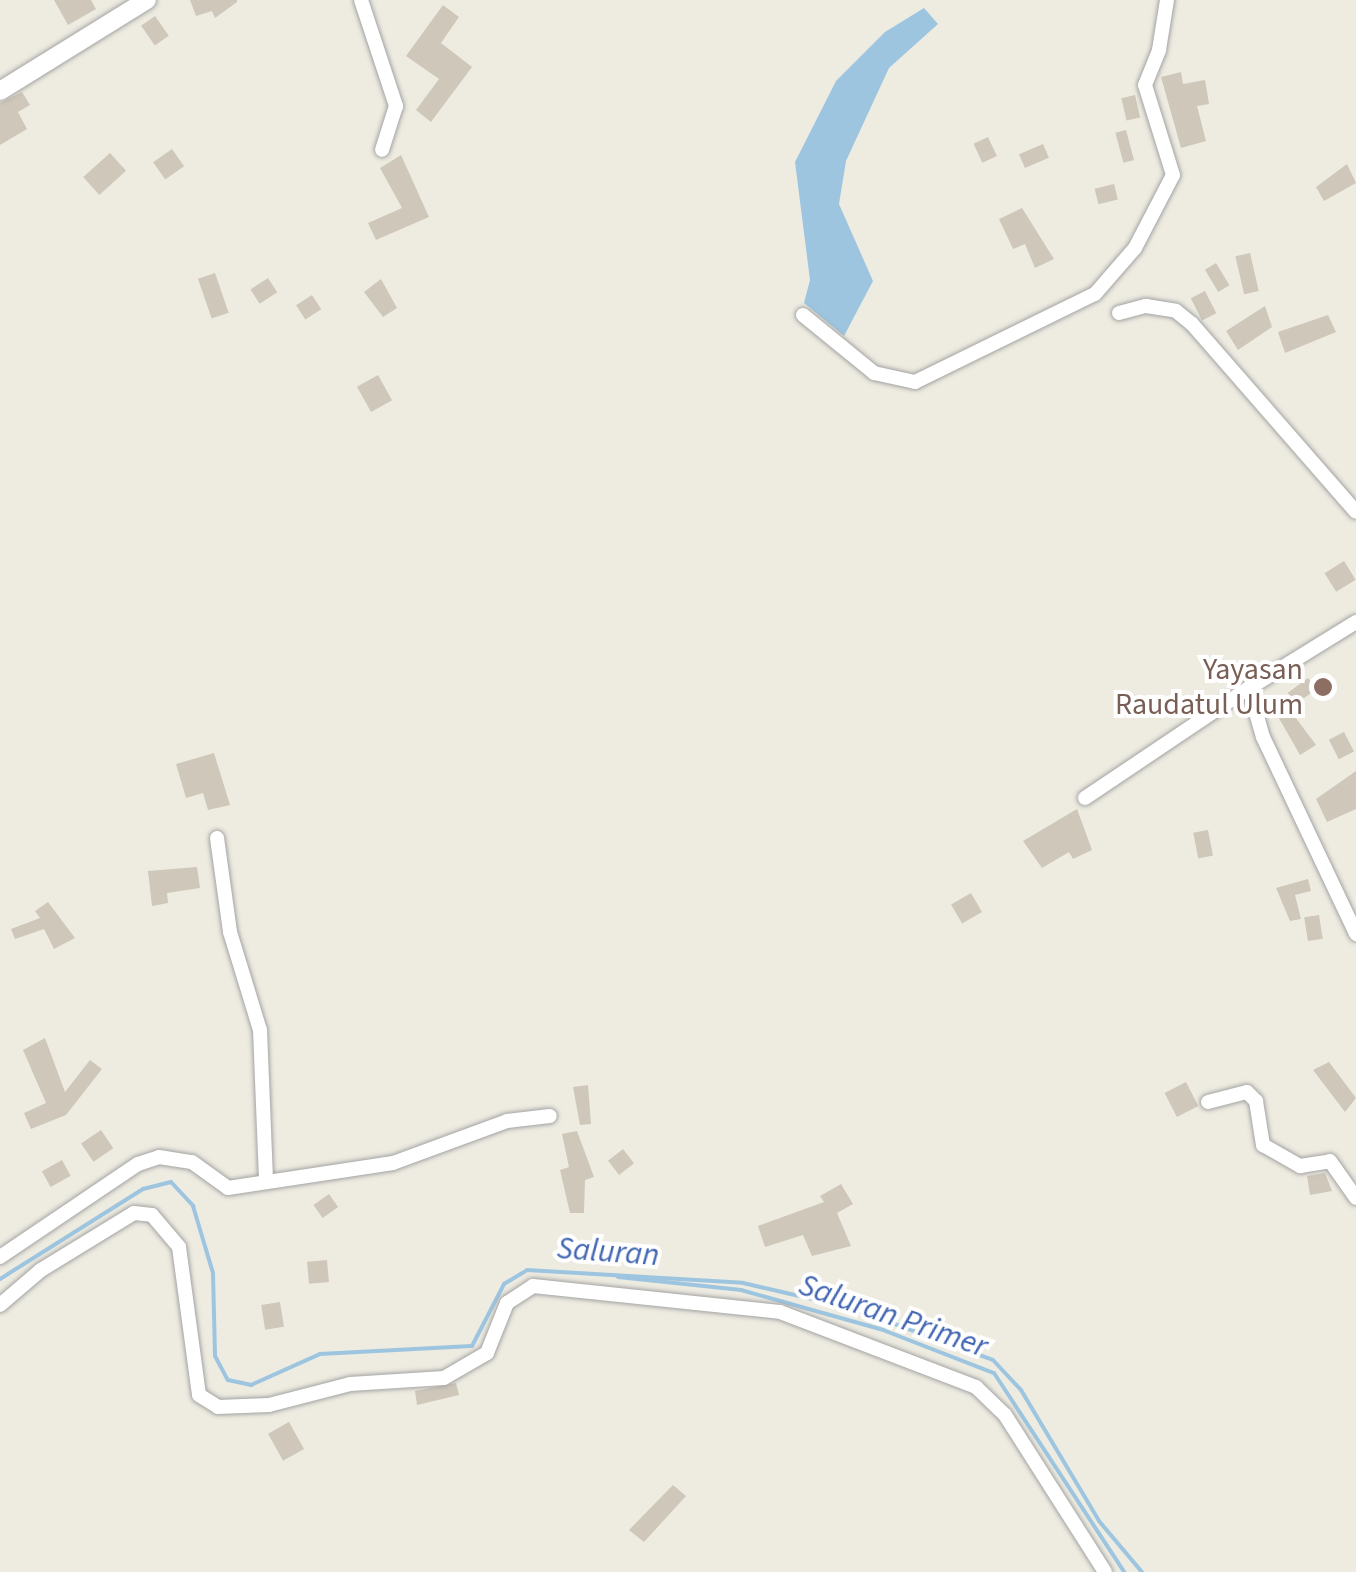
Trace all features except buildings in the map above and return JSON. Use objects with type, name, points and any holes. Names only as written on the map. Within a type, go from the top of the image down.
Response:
[{"type":"street","points":[[0,91],[147,0]]},
{"type":"street","points":[[360,0],[396,106],[382,150]]},
{"type":"street","points":[[803,315],[874,373],[915,382],[1095,294],[1134,248],[1173,175],[1145,85],[1159,50],[1166,0]]},
{"type":"street","points":[[1119,312],[1146,306],[1176,311],[1192,324],[1356,512]]},
{"type":"street","points":[[1085,798],[1248,688],[1356,622]]},
{"type":"street","points":[[1248,688],[1262,737],[1356,934]]},
{"type":"street","points":[[218,838],[230,932],[260,1030],[266,1182]]},
{"type":"street","points":[[1208,1102],[1248,1092],[1256,1101],[1263,1145],[1300,1166],[1330,1161],[1356,1198]]},
{"type":"street","points":[[0,1257],[138,1164],[160,1157],[192,1162],[228,1188],[393,1163],[507,1121],[550,1116]]},
{"type":"street","points":[[0,1305],[42,1270],[134,1213],[152,1215],[179,1247],[199,1395],[218,1407],[269,1404],[350,1384],[444,1378],[487,1354],[507,1303],[533,1286],[780,1312],[976,1387],[1005,1414],[1105,1572]]},
{"type":"water","points":[[924,8],[938,24],[889,68],[846,161],[839,204],[873,281],[844,336],[804,303],[810,280],[795,162],[836,81],[885,32]]},
{"type":"waterway","name":"Saluran","points":[[0,1279],[143,1189],[171,1182],[193,1206],[213,1273],[215,1356],[228,1380],[251,1385],[320,1354],[472,1346],[504,1284],[527,1270],[743,1283],[851,1308],[993,1360],[1021,1390],[1099,1521],[1142,1572]]},
{"type":"waterway","name":"Saluran Primer","points":[[618,1277],[741,1290],[883,1330],[994,1373],[1124,1572]]},
{"type":"place","name":"Yayasan Raudatul Ulum","points":[[1323,687]]}]
